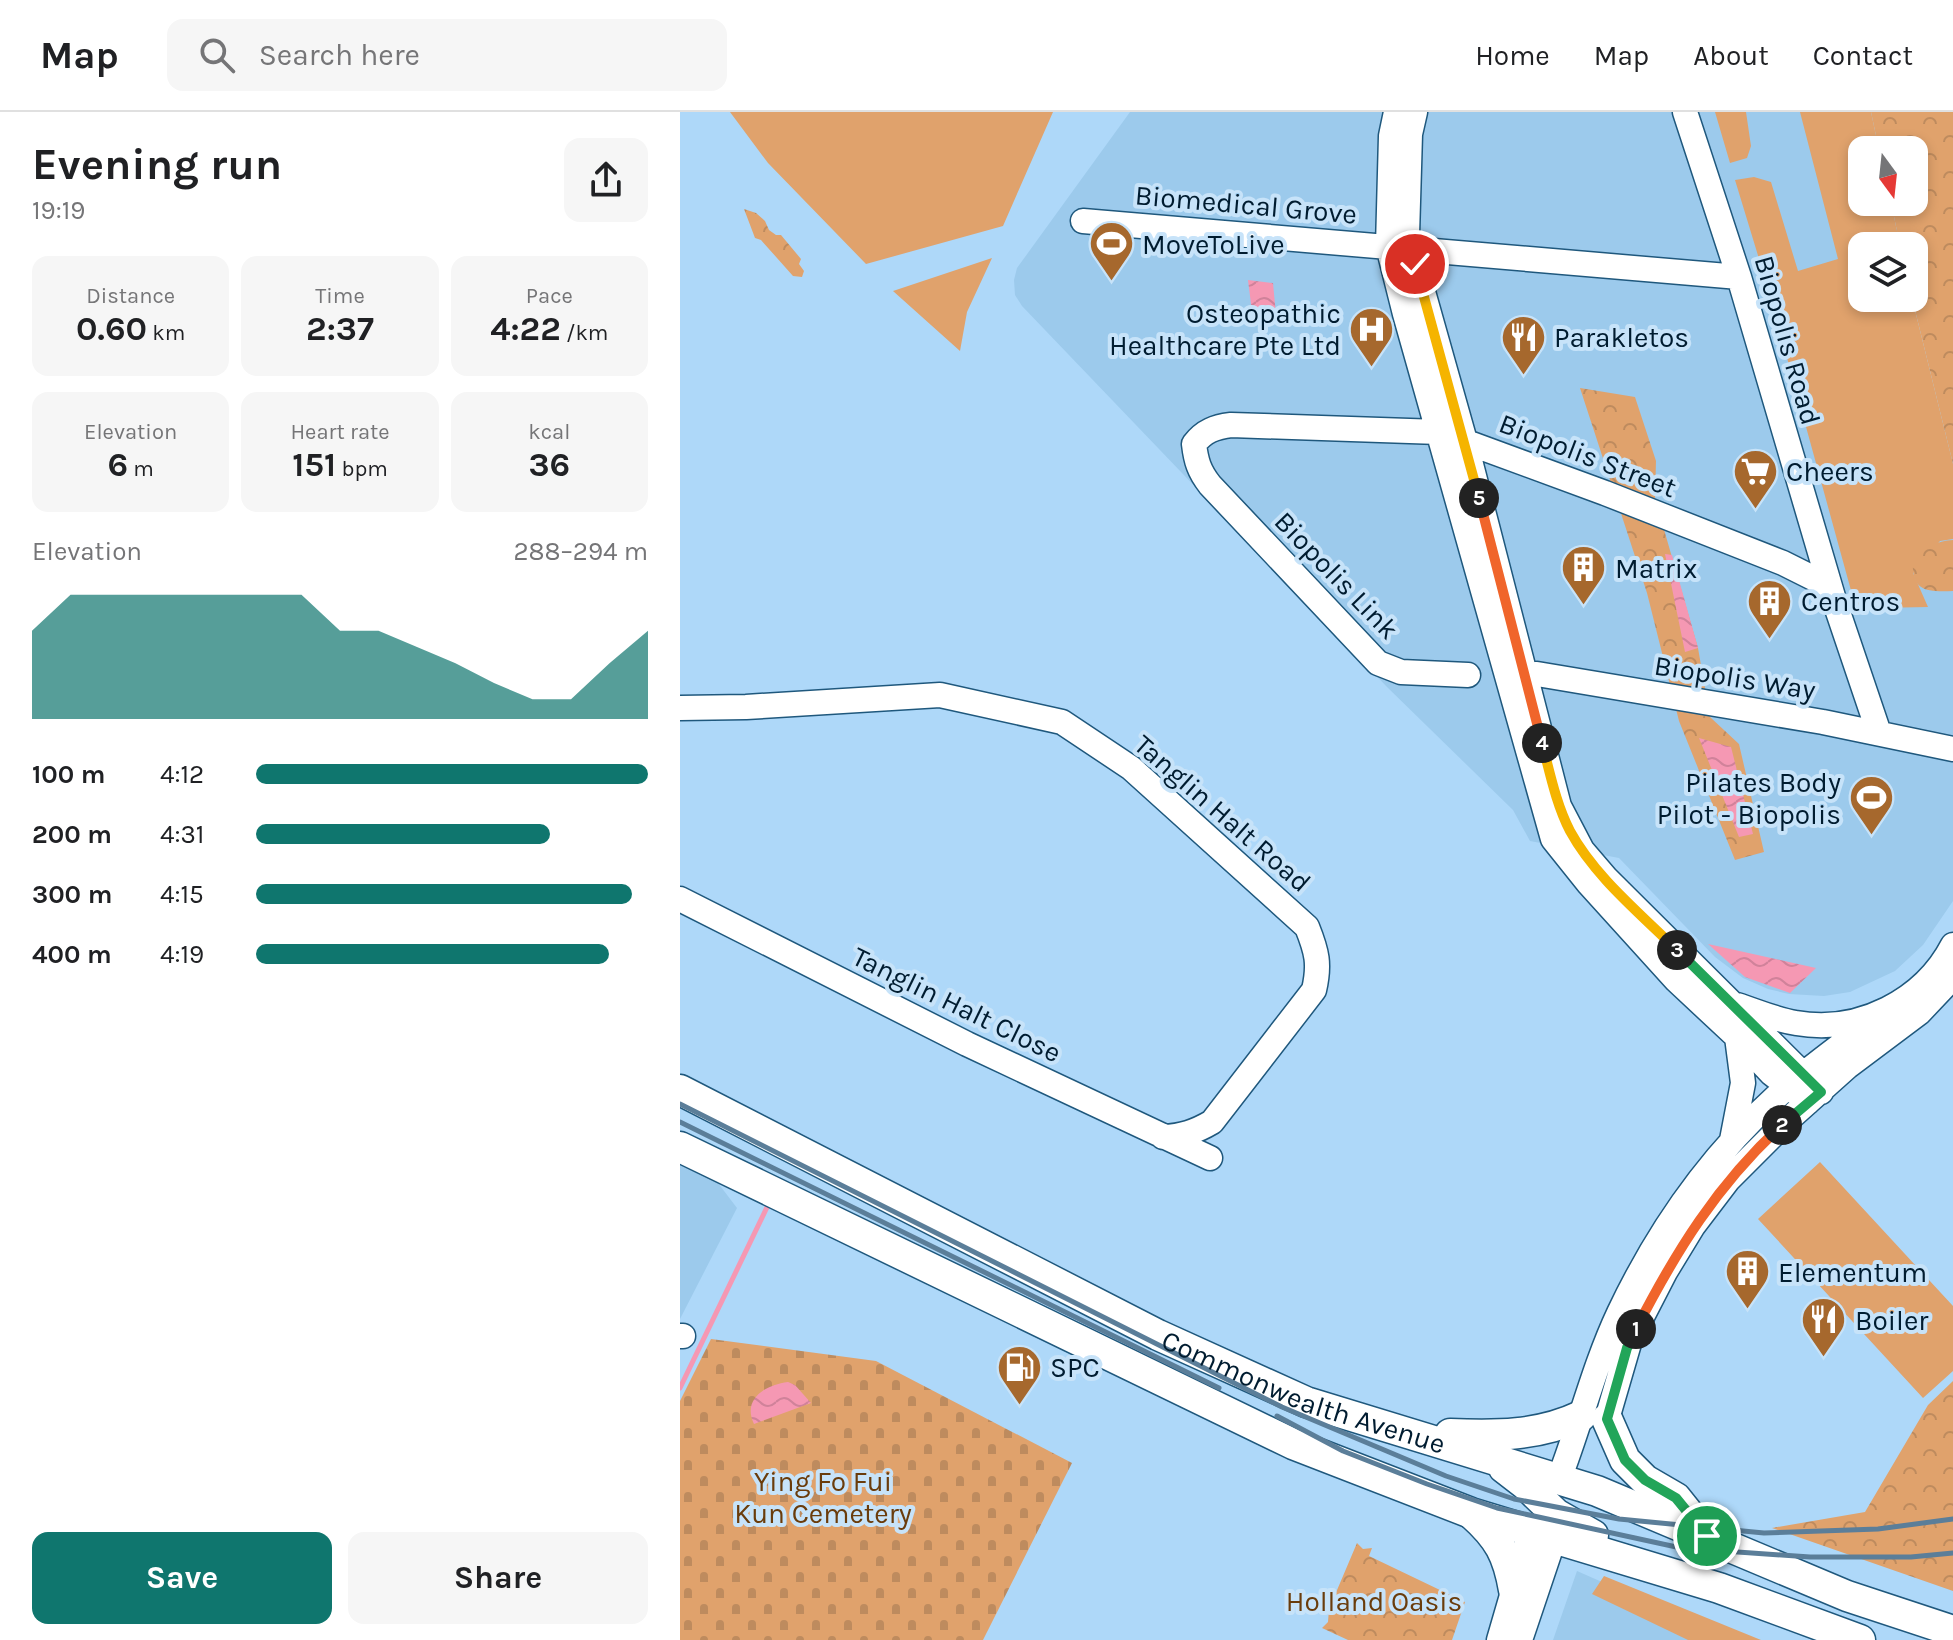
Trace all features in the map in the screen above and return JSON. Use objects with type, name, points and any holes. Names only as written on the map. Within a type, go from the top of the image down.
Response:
[{"type":"main road","name":"Commonwealth Avenue","points":[[680,1090],[1158,1335],[1306,1402],[1597,1491],[1847,1596],[1953,1631]]},
{"type":"main road","name":"Commonwealth Avenue","points":[[680,1147],[1293,1444],[1471,1513],[1547,1527]]},
{"type":"main road","points":[[1404,1432],[1502,1436],[1594,1417],[1625,1460],[1645,1480],[1676,1498],[1707,1536]]},
{"type":"main road","points":[[1490,1457],[1526,1485],[1547,1527]]},
{"type":"main road","points":[[1547,1527],[1559,1479]]},
{"type":"main road","points":[[1547,1527],[1597,1491]]},
{"type":"main road","points":[[1471,1513],[1489,1529],[1504,1550],[1514,1590]]},
{"type":"main road","points":[[1547,1527],[1596,1537],[1617,1556],[1719,1588],[1860,1640]]},
{"type":"street","points":[[1396,112],[1391,136],[1405,314],[1439,432],[1559,806],[1582,850],[1730,1003],[1802,1094]]},
{"type":"street","points":[[1399,247],[1407,235],[1410,134],[1415,112]]},
{"type":"street","name":"Biopolis Road","points":[[1685,112],[1739,277],[1829,586]]},
{"type":"street","name":"Biomedical Grove","points":[[1083,221],[1739,277]]},
{"type":"street","points":[[1399,247],[1465,441],[1553,839],[1626,927],[1676,980],[1771,1073],[1802,1094]]},
{"type":"street","name":"Biopolis Street","points":[[1195,458],[1194,444],[1201,434],[1231,425],[1439,432],[1783,563],[1829,586]]},
{"type":"street","name":"Biopolis Link","points":[[1195,458],[1210,485],[1378,663],[1401,672],[1468,675]]},
{"type":"street","points":[[1783,563],[1796,555],[1811,520]]},
{"type":"street","points":[[1829,586],[1879,733]]},
{"type":"street","name":"Biopolis Way","points":[[1516,676],[1879,733],[1953,749]]},
{"type":"street","name":"Tanglin Halt Road","points":[[680,708],[940,695],[1062,722],[1131,768],[1307,927],[1319,969],[1314,990],[1212,1122],[1189,1134],[1163,1137]]},
{"type":"street","name":"Tanglin Halt Close","points":[[680,899],[890,1006],[1210,1158]]},
{"type":"street","points":[[1730,1003],[1798,1024],[1845,1024],[1891,1007],[1919,990],[1944,962],[1953,945]]},
{"type":"street","points":[[1656,1265],[1678,1210],[1732,1140],[1847,1067],[1919,1013],[1953,977]]},
{"type":"street","points":[[1559,1479],[1594,1417],[1617,1316],[1728,1180],[1772,1135],[1802,1094],[1891,1007]]},
{"type":"street","points":[[1732,1140],[1743,1083],[1737,1037]]},
{"type":"street","points":[[1499,1640],[1514,1590],[1547,1527]]},
{"type":"street","points":[[1520,1640],[1547,1527]]},
{"type":"shaded area","points":[[1130,112],[1871,112],[1876,136],[1848,136],[1848,216],[1894,216],[1897,232],[1848,232],[1848,312],[1878,312],[1924,351],[1953,464],[1953,901],[1923,945],[1895,971],[1850,992],[1824,996],[1768,989],[1743,978],[1715,957],[1619,858],[1530,841],[1513,810],[1387,687],[1022,306],[1015,295],[1017,268]]},
{"type":"shaded area","points":[[680,1133],[737,1208],[680,1319]]},
{"type":"shaded area","points":[[1577,1571],[1734,1640],[1553,1640]]},
{"type":"green space","points":[[730,112],[1053,112],[1003,226],[866,264],[768,163]]},
{"type":"green space","points":[[1715,112],[1746,112],[1751,146],[1747,158],[1730,163]]},
{"type":"green space","points":[[1800,112],[1871,112],[1876,136],[1848,136],[1848,216],[1894,216],[1897,232],[1848,232],[1848,312],[1915,312],[1953,464],[1953,539],[1940,541],[1913,573],[1928,607],[1876,608],[1855,605],[1735,180],[1754,177],[1771,182],[1798,271],[1838,259]]},
{"type":"green space","points":[[1871,112],[1953,112],[1953,464],[1915,312],[1928,312],[1928,232],[1897,232],[1894,216],[1928,216],[1928,136],[1876,136]]},
{"type":"green space","points":[[744,209],[756,213],[769,230],[781,235],[801,259],[802,277],[793,276],[761,240],[755,238]]},
{"type":"green space","points":[[992,258],[967,312],[960,351],[893,291]]},
{"type":"green space","points":[[1580,388],[1635,397],[1656,461],[1655,498],[1698,648],[1710,717],[1739,744],[1764,852],[1735,860],[1679,721],[1647,593]]},
{"type":"green space","points":[[1953,540],[1953,591],[1922,587],[1914,578],[1913,559],[1932,545]]},
{"type":"green space","points":[[1820,1162],[1953,1306],[1953,1371],[1923,1398],[1758,1219]]},
{"type":"green space","name":"Ying Fo Fui Kun Cemetery","points":[[711,1339],[876,1361],[1072,1463],[983,1640],[680,1640],[680,1401]]},
{"type":"green space","points":[[1953,1381],[1953,1591],[1772,1528],[1865,1512],[1928,1405]]},
{"type":"green space","name":"Holland Oasis","points":[[1357,1543],[1363,1549],[1372,1548],[1369,1556],[1465,1602],[1452,1640],[1348,1640],[1322,1628],[1328,1622],[1329,1609]]},
{"type":"green space","points":[[1604,1576],[1761,1640],[1688,1640],[1592,1594]]},
{"type":"water","points":[[1248,280],[1273,283],[1276,315],[1252,312]]},
{"type":"water","points":[[1665,554],[1672,555],[1698,648],[1685,652]]},
{"type":"water","points":[[1699,738],[1731,747],[1753,834],[1739,837]]},
{"type":"water","points":[[1708,944],[1816,968],[1790,993],[1745,977]]},
{"type":"water","points":[[788,1382],[795,1385],[811,1403],[754,1424],[751,1415],[753,1401],[771,1386]]},
{"type":"waterway","points":[[680,1388],[770,1201]]},
{"type":"railway","points":[[680,1104],[1282,1407],[1446,1476],[1514,1499],[1619,1519],[1764,1533],[1878,1529],[1953,1519]]},
{"type":"railway","points":[[680,1122],[1219,1388]]},
{"type":"railway","points":[[1277,1416],[1343,1451],[1497,1508],[1681,1548],[1810,1557],[1911,1557],[1953,1553]]},
{"type":"place","name":"MoveToLive","points":[[1111,283]]},
{"type":"place","name":"Osteopathic Healthcare Pte Ltd","points":[[1372,368]]},
{"type":"place","name":"Parakletos","points":[[1523,376]]},
{"type":"place","name":"Cheers","points":[[1755,510]]},
{"type":"place","name":"Matrix","points":[[1584,607]]},
{"type":"place","name":"Centros","points":[[1770,640]]},
{"type":"place","name":"Pilates Body Pilot - Biopolis","points":[[1872,837]]},
{"type":"place","name":"Elementum","points":[[1747,1311]]},
{"type":"place","name":"Boiler","points":[[1824,1359]]},
{"type":"place","name":"SPC","points":[[1019,1406]]},
{"type":"route","points":[[1415,264],[1465,441],[1559,806],[1571,831],[1582,850],[1606,878],[1719,994],[1821,1092],[1772,1135],[1728,1180],[1693,1226],[1630,1340],[1607,1419],[1625,1460],[1645,1480],[1676,1498],[1707,1536]]}]
